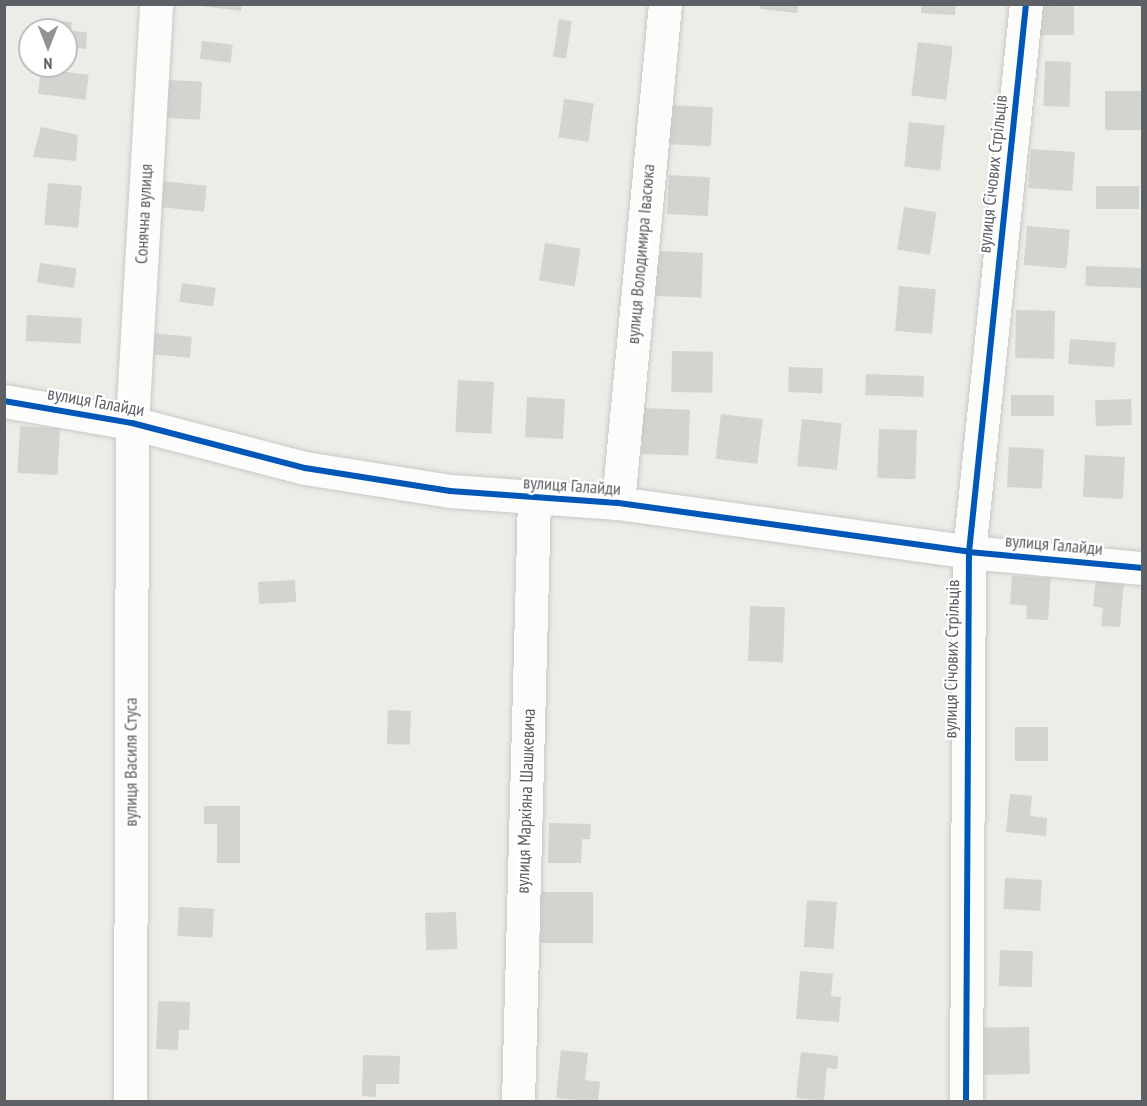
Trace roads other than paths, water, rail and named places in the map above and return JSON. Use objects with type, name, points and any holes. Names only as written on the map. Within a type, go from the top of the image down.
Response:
[{"type":"street","name":"Сонячна вулиця","points":[[132,423],[156,4]]},
{"type":"street","name":"вулиця Володимира Івасюка","points":[[618,503],[665,4]]},
{"type":"street","name":"вулиця Січових Стрільців","points":[[966,1101],[969,552],[1026,4]]},
{"type":"street","name":"вулиця Галайди","points":[[4,401],[132,423],[305,468],[534,500],[618,503],[969,552],[1143,568]]},
{"type":"street","name":"вулиця Василя Стуса","points":[[130,1101],[132,423]]},
{"type":"street","name":"вулиця Маркіяна Шашкевича","points":[[518,1101],[534,500]]}]
